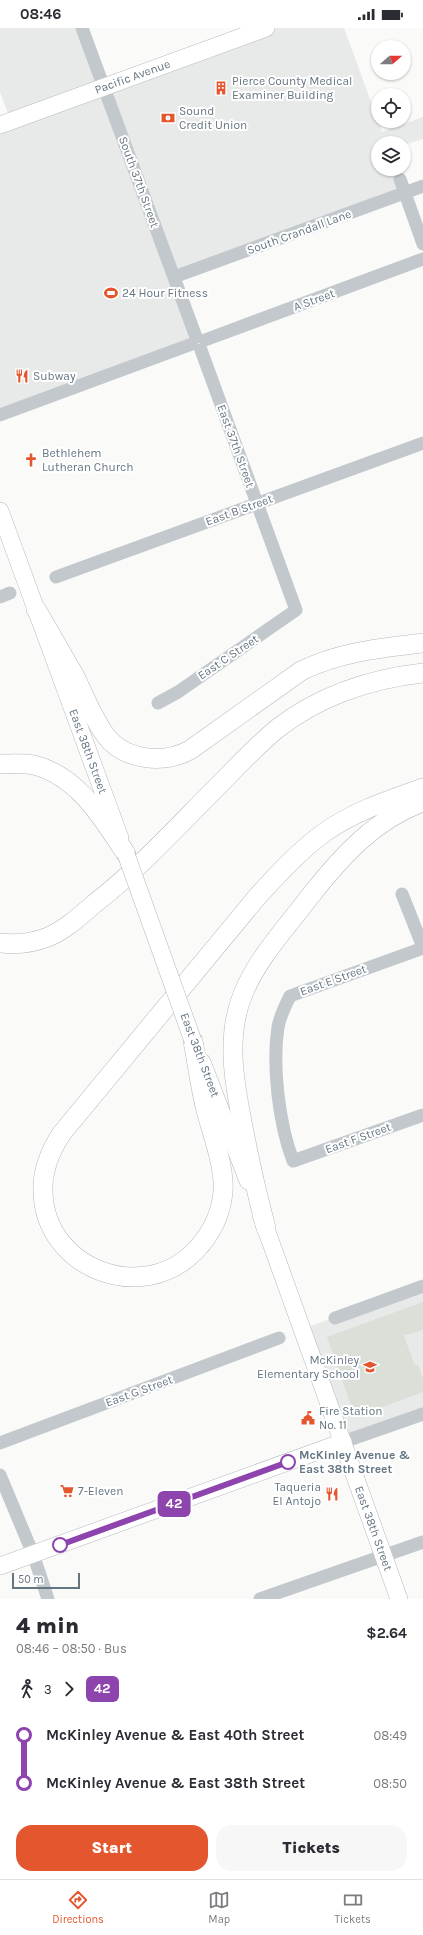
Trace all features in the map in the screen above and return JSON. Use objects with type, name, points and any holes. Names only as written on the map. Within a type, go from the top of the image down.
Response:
[{"type":"highway","points":[[36,609],[73,673],[97,721],[107,737],[120,748],[141,757],[154,759],[174,757],[190,750],[301,671],[317,663],[368,650],[423,643]]},
{"type":"highway","points":[[0,943],[27,943],[46,938],[64,928],[110,892],[154,852],[251,752],[278,728],[303,711],[323,700],[361,685],[386,678],[423,673]]},
{"type":"highway","points":[[0,764],[35,766],[60,776],[72,784],[90,803],[126,854]]},
{"type":"highway","points":[[193,1041],[204,1105],[218,1158],[223,1184],[220,1212],[216,1222],[203,1243],[191,1256],[168,1270],[155,1275],[128,1278],[98,1271],[74,1256],[62,1245],[53,1230],[46,1212],[43,1184],[46,1166],[52,1148],[70,1121],[257,897],[290,862],[325,832],[366,810],[423,788]]},
{"type":"highway","points":[[266,1228],[256,1191],[235,1085],[234,1035],[237,1014],[243,995],[265,954],[348,852],[364,836],[389,818],[423,802]]},
{"type":"main road","name":"Pacific Avenue","points":[[0,125],[266,28]]},
{"type":"main road","name":"East 38th Street","points":[[0,511],[193,1041],[266,1228],[399,1599]]},
{"type":"main road","points":[[0,1566],[343,1442]]},
{"type":"street","name":"South 37th Street","points":[[82,28],[198,343]]},
{"type":"street","points":[[400,179],[423,244]]},
{"type":"street","name":"South Crandall Lane","points":[[174,277],[423,186]]},
{"type":"street","name":"A Street","points":[[0,415],[423,259]]},
{"type":"street","name":"East 37th Street","points":[[198,343],[296,610]]},
{"type":"street","name":"East B Street","points":[[56,577],[423,443]]},
{"type":"street","name":"East C Street","points":[[158,703],[178,692],[296,610]]},
{"type":"street","points":[[402,894],[423,948]]},
{"type":"street","name":"East E Street","points":[[293,1161],[288,1149],[278,1093],[276,1058],[278,1027],[281,1013],[290,996],[423,948]]},
{"type":"street","name":"East F Street","points":[[293,1161],[423,1115]]},
{"type":"street","points":[[335,1318],[423,1286]]},
{"type":"street","name":"East G Street","points":[[0,1443],[279,1338]]},
{"type":"street","points":[[343,1442],[423,1414]]},
{"type":"street","points":[[0,1475],[33,1554],[48,1599]]},
{"type":"street","points":[[260,1599],[423,1542]]},
{"type":"shaded area","points":[[0,28],[82,28],[104,86],[266,28],[344,28],[371,102],[371,128],[381,128],[382,132],[393,128],[411,128],[411,121],[423,117],[423,139],[411,143],[411,136],[371,136],[371,176],[399,176],[405,193],[174,277],[198,342],[0,415],[0,125],[11,121],[0,92]]},
{"type":"shaded area","name":"McKinley Elementary School","points":[[423,1286],[423,1414],[343,1442],[302,1329]]},
{"type":"shaded area","points":[[423,1302],[423,1330],[406,1335],[404,1334],[404,1336],[415,1366],[418,1365],[423,1379],[423,1392],[355,1417],[327,1337]]},
{"type":"bus line","name":"42","points":[[60,1545],[288,1462]]},
{"type":"place","name":"Pierce County Medical Examiner Building","points":[[221,88]]},
{"type":"place","name":"Sound Credit Union","points":[[168,118]]},
{"type":"place","name":"24 Hour Fitness","points":[[111,293]]},
{"type":"place","name":"Subway","points":[[22,376]]},
{"type":"place","name":"Bethlehem Lutheran Church","points":[[31,460]]},
{"type":"place","name":"McKinley Elementary School","points":[[370,1367]]},
{"type":"place","name":"Fire Station No. 11","points":[[308,1418]]},
{"type":"place","name":"McKinley Avenue & East 38th Street","points":[[288,1462]]},
{"type":"place","name":"7-Eleven","points":[[67,1491]]},
{"type":"place","name":"Taqueria El Antojo","points":[[332,1494]]}]
